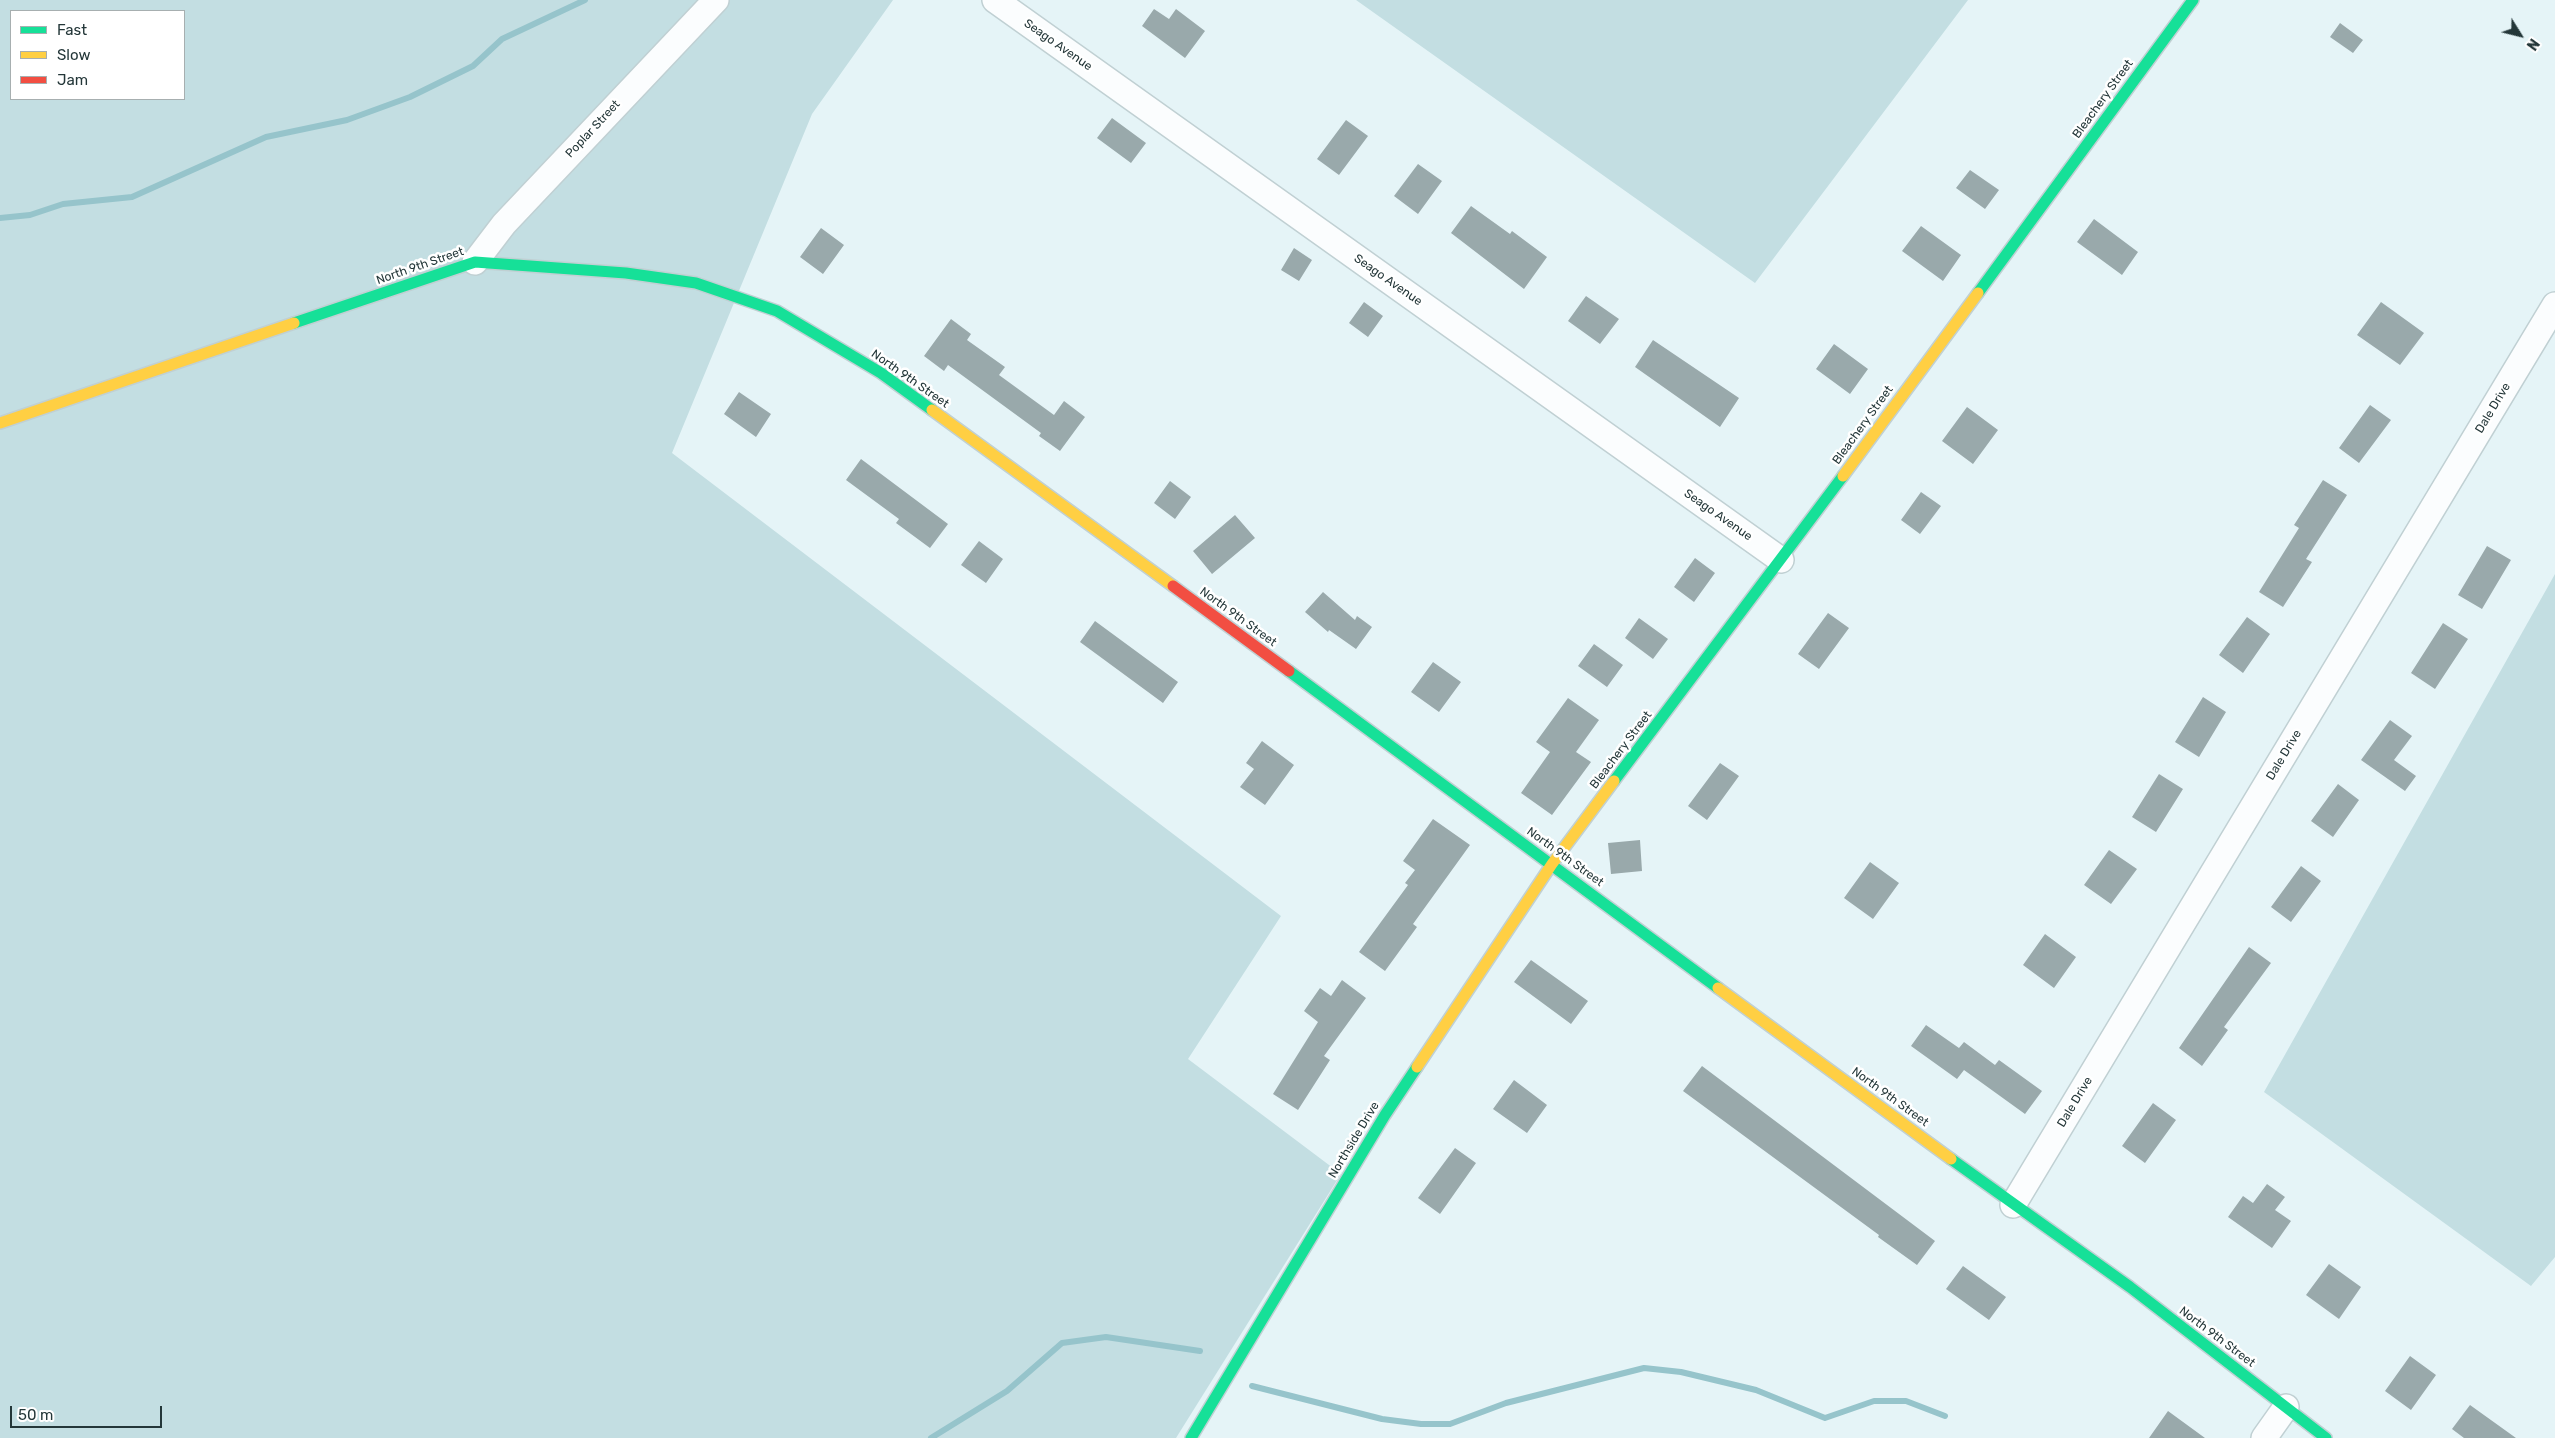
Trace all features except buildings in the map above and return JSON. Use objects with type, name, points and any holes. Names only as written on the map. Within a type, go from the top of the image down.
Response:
[{"type":"street","name":"Poplar Street","points":[[475,262],[504,224],[716,0]]},
{"type":"street","name":"Seago Avenue","points":[[995,0],[1781,560]]},
{"type":"street","name":"Bleachery Street","points":[[1552,864],[1781,560],[2193,0]]},
{"type":"street","name":"North 9th Street","points":[[0,423],[475,262],[626,273],[696,283],[777,311],[897,385],[1552,864],[2013,1205],[2130,1287],[2326,1438]]},
{"type":"street","name":"Dale Drive","points":[[2013,1205],[2555,305]]},
{"type":"street","name":"Northside Drive","points":[[1191,1438],[1385,1115],[1552,864]]},
{"type":"street","points":[[2264,1438],[2286,1407]]},
{"type":"shaded area","points":[[0,0],[893,0],[812,114],[672,453],[1281,916],[1188,1059],[1341,1174],[1176,1438],[0,1438]]},
{"type":"shaded area","points":[[1356,0],[1968,0],[1755,283]]},
{"type":"shaded area","points":[[2555,574],[2555,1257],[2531,1286],[2264,1092]]},
{"type":"waterway","points":[[0,218],[30,215],[63,204],[132,197],[266,137],[347,120],[410,97],[473,66],[502,39],[585,0]]},
{"type":"waterway","points":[[931,1438],[1007,1391],[1062,1343],[1106,1337],[1200,1351]]},
{"type":"waterway","points":[[1252,1386],[1382,1419],[1421,1424],[1450,1424],[1506,1403],[1644,1368],[1681,1372],[1756,1390],[1825,1418],[1874,1401],[1906,1401],[1945,1416]]},
{"type":"traffic: fast","points":[[1978,293],[2193,0]]},
{"type":"traffic: fast","points":[[294,323],[475,262],[626,273],[696,283],[777,311],[881,373],[932,410]]},
{"type":"traffic: fast","points":[[1614,781],[1843,476]]},
{"type":"traffic: fast","points":[[1289,671],[1718,988]]},
{"type":"traffic: fast","points":[[1191,1438],[1385,1115],[1417,1067]]},
{"type":"traffic: fast","points":[[1951,1159],[2130,1287],[2326,1438]]},
{"type":"traffic: slow","points":[[1843,476],[1978,293]]},
{"type":"traffic: slow","points":[[0,423],[294,323]]},
{"type":"traffic: slow","points":[[932,410],[1173,586]]},
{"type":"traffic: slow","points":[[1417,1067],[1552,864],[1614,781]]},
{"type":"traffic: slow","points":[[1718,988],[1951,1159]]},
{"type":"traffic: jam","points":[[1173,586],[1289,671]]}]
